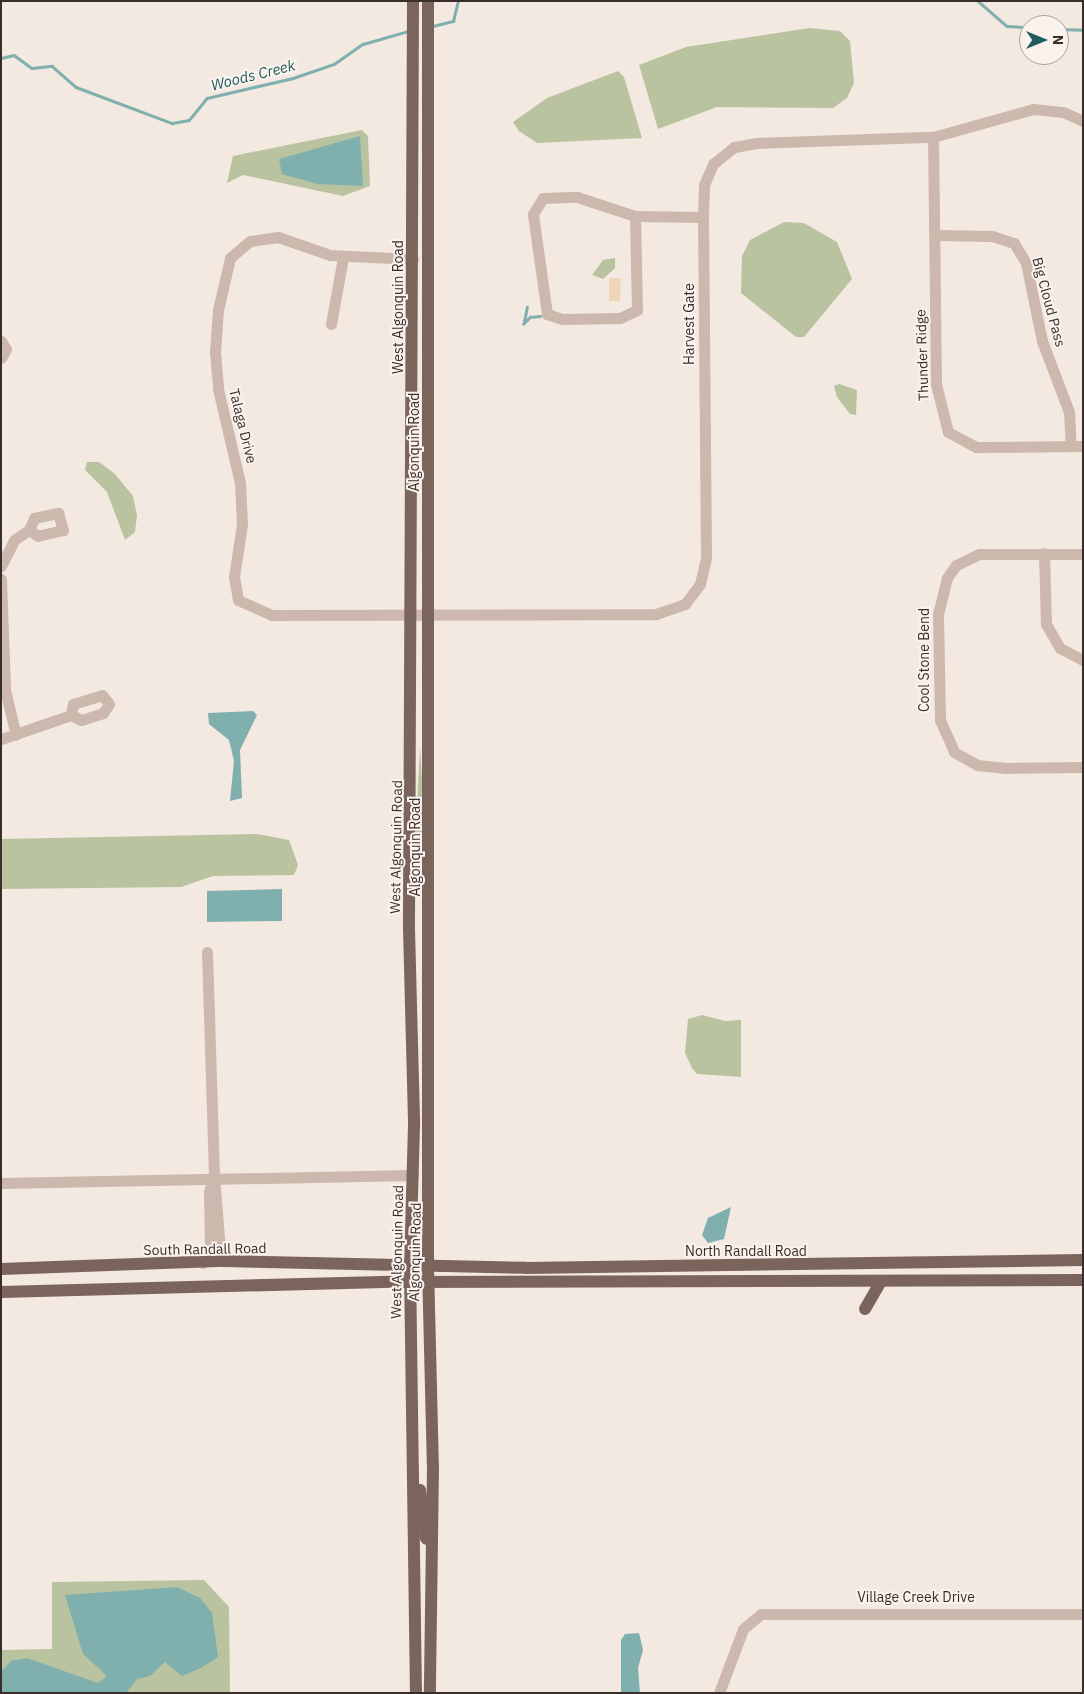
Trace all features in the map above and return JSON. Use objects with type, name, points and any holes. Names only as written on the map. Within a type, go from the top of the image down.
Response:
[{"type":"main road","name":"West Algonquin Road","points":[[413,1],[412,616],[409,929],[413,1175],[410,1282],[416,1693]]},
{"type":"main road","name":"Algonquin Road","points":[[428,1],[428,1266],[433,1467],[430,1693]]},
{"type":"main road","name":"North Randall Road","points":[[410,1266],[817,1266],[1083,1260]]},
{"type":"main road","name":"South Randall Road","points":[[1,1270],[203,1264],[224,1261],[410,1266]]},
{"type":"main road","name":"North Randall Road","points":[[410,1282],[1083,1280]]},
{"type":"main road","points":[[865,1308],[880,1281]]},
{"type":"main road","points":[[1,1292],[410,1282]]},
{"type":"main road","points":[[412,1383],[422,1457],[433,1467]]},
{"type":"main road","points":[[414,1466],[427,1564],[433,1572]]},
{"type":"street","name":"Harvest Gate","points":[[429,616],[656,614],[685,604],[693,594],[706,558],[704,185],[713,164],[734,147],[933,137],[1033,109],[1063,112],[1083,121]]},
{"type":"street","name":"Thunder Ridge","points":[[933,137],[936,384],[948,432],[976,447],[1077,446]]},
{"type":"street","points":[[635,216],[637,310],[620,318],[562,319],[547,314],[534,234],[537,203],[543,198],[577,198],[635,216],[703,217]]},
{"type":"street","name":"Big Cloud Pass","points":[[935,235],[992,236],[1014,243],[1026,263],[1042,341],[1069,412],[1077,446]]},
{"type":"street","name":"Talaga Drive","points":[[412,258],[343,257],[278,237],[250,241],[230,258],[218,310],[215,352],[218,389],[240,483],[242,524],[234,577],[238,600],[272,615],[429,616]]},
{"type":"street","points":[[331,324],[343,257]]},
{"type":"street","points":[[1,340],[6,349],[1,358]]},
{"type":"street","points":[[1,566],[14,540],[30,530]]},
{"type":"street","points":[[1044,553],[1046,624],[1060,648],[1083,660]]},
{"type":"street","name":"Cool Stone Bend","points":[[1083,554],[979,554],[956,565],[947,578],[939,597],[940,720],[954,752],[976,765],[1083,766]]},
{"type":"street","points":[[1,580],[5,690],[16,735]]},
{"type":"street","points":[[1,739],[71,715]]},
{"type":"street","points":[[207,952],[214,1176],[220,1249],[224,1261]]},
{"type":"street","points":[[1,1183],[214,1176],[413,1175]]},
{"type":"street","points":[[203,1264],[210,1245],[209,1192],[214,1176]]},
{"type":"street","name":"Village Creek Drive","points":[[718,1693],[750,1619],[774,1611],[1083,1614]]},
{"type":"green space","points":[[810,28],[840,31],[850,41],[854,83],[847,98],[833,108],[717,107],[658,129],[639,65],[686,47]]},
{"type":"green space","points":[[618,71],[624,77],[642,138],[537,143],[519,131],[513,122],[547,98]]},
{"type":"green space","points":[[362,130],[368,136],[370,186],[343,196],[243,175],[227,183],[233,156]]},
{"type":"green space","points":[[784,222],[804,223],[837,242],[852,279],[804,337],[796,337],[741,293],[742,256],[750,240]]},
{"type":"green space","points":[[615,258],[615,268],[603,279],[592,275],[603,260]]},
{"type":"green space","points":[[839,384],[857,390],[856,415],[850,414],[837,397],[834,386]]},
{"type":"green space","points":[[87,462],[99,462],[114,473],[133,496],[137,515],[135,532],[125,540],[107,492],[85,470]]},
{"type":"green space","points":[[420,747],[427,857],[417,857],[416,826]]},
{"type":"green space","points":[[257,834],[289,840],[298,865],[294,875],[213,876],[181,887],[1,889],[1,839]]},
{"type":"green space","points":[[702,1015],[725,1021],[741,1020],[741,1077],[697,1074],[692,1068],[685,1053],[688,1019]]},
{"type":"green space","points":[[204,1580],[229,1607],[230,1693],[1,1693],[1,1650],[52,1649],[52,1582]]},
{"type":"sand","points":[[609,278],[621,278],[620,301],[609,301]]},
{"type":"water","points":[[360,136],[363,186],[317,184],[282,174],[279,159]]},
{"type":"water","points":[[253,711],[257,715],[240,750],[242,798],[230,801],[234,761],[229,740],[209,724],[208,713]]},
{"type":"water","points":[[282,889],[282,921],[207,922],[207,891]]},
{"type":"water","points":[[731,1207],[724,1239],[708,1243],[702,1235],[708,1218]]},
{"type":"water","points":[[177,1587],[200,1598],[212,1613],[218,1657],[201,1668],[182,1676],[165,1662],[150,1676],[137,1679],[126,1693],[1,1693],[1,1672],[11,1661],[27,1658],[98,1683],[107,1676],[83,1654],[65,1595]]},
{"type":"water","points":[[639,1633],[643,1650],[638,1668],[640,1693],[621,1693],[621,1640],[625,1634]]},
{"type":"waterway","name":"Woods Creek","points":[[433,26],[453,21],[458,1]]},
{"type":"waterway","name":"Woods Creek","points":[[978,1],[1007,26],[1019,27]]},
{"type":"waterway","name":"Woods Creek","points":[[1069,29],[1083,30]]},
{"type":"waterway","name":"Woods Creek","points":[[1,58],[14,55],[32,68],[52,66],[76,87],[172,123],[189,120],[207,98],[293,78],[334,64],[363,44],[408,31]]},
{"type":"waterway","points":[[524,322],[527,307]]},
{"type":"waterway","points":[[523,324],[530,317],[540,316]]}]
